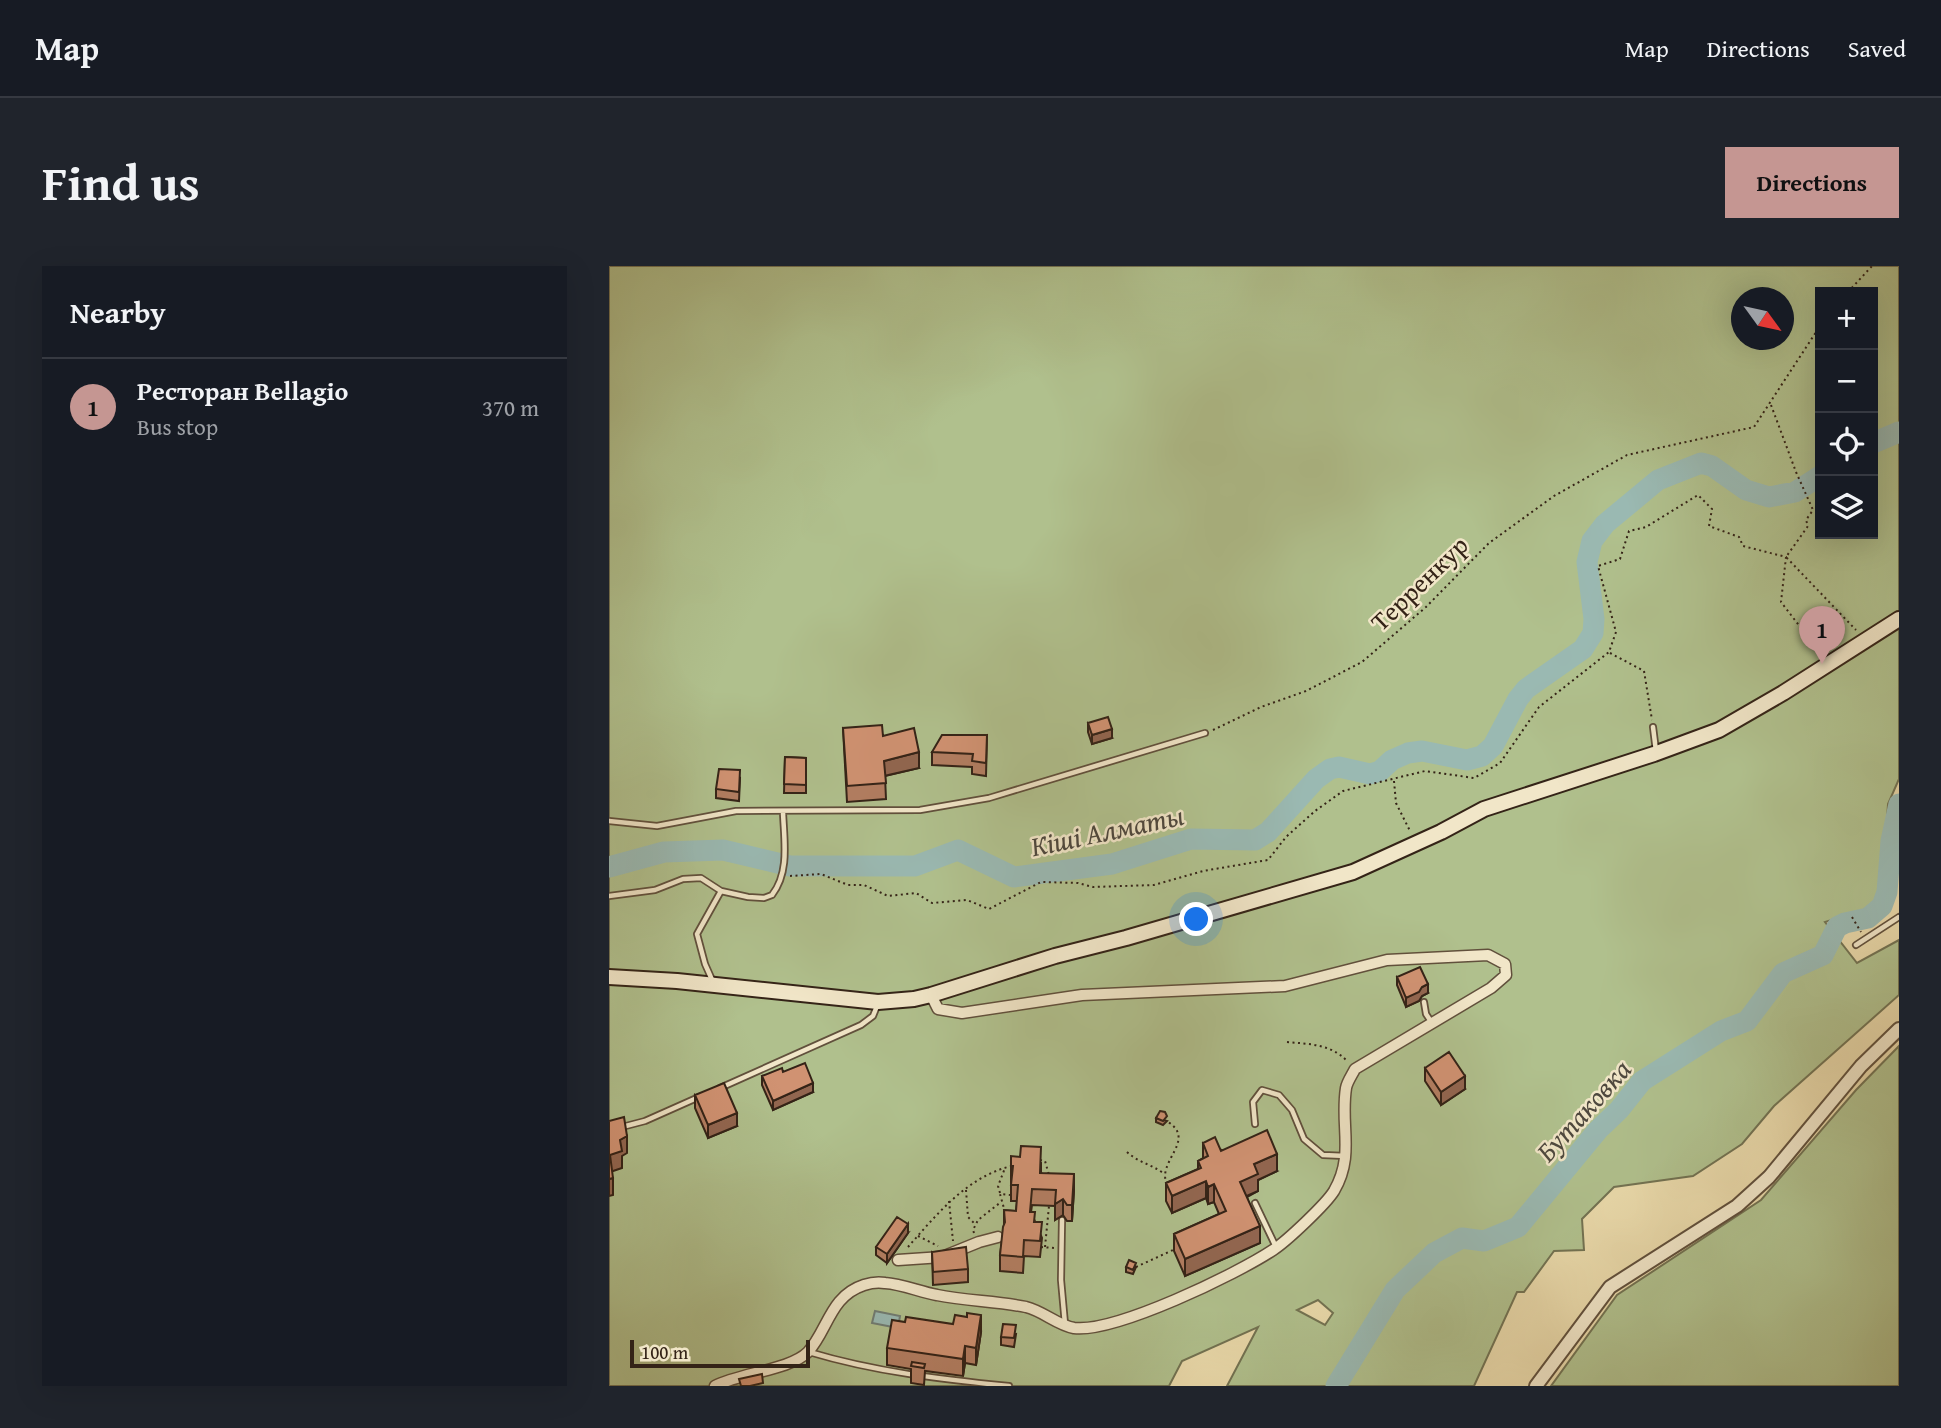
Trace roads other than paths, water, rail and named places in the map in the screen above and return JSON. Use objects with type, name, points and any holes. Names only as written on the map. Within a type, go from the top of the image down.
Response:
[{"type":"main road","points":[[609,976],[643,977],[878,1002],[931,995],[1055,956],[1353,872],[1495,805],[1657,753],[1719,730],[1829,665],[1899,619]]},
{"type":"street","points":[[715,1386],[729,1378],[790,1363],[808,1352],[831,1313],[849,1292],[866,1284],[885,1283],[938,1296],[1025,1307],[1044,1313],[1070,1327],[1092,1329],[1120,1321],[1250,1265],[1276,1248],[1332,1195],[1343,1174],[1347,1156],[1346,1086],[1355,1069],[1491,988],[1506,975],[1505,964],[1489,955],[1387,960],[1285,986],[1082,995],[962,1013],[938,1009],[931,995]]},
{"type":"street","points":[[1536,1386],[1610,1287],[1737,1206],[1769,1177],[1861,1066],[1899,1029]]},
{"type":"street","points":[[898,1260],[942,1257],[998,1237]]},
{"type":"lane","points":[[1653,727],[1657,753]]},
{"type":"lane","points":[[609,821],[657,826],[736,811],[920,810],[989,798],[1205,733]]},
{"type":"lane","points":[[609,896],[655,890],[692,878],[701,878],[721,891],[764,898],[772,895],[783,878],[783,812]]},
{"type":"lane","points":[[714,985],[697,934],[721,891]]},
{"type":"lane","points":[[1856,945],[1899,917]]},
{"type":"lane","points":[[621,1128],[645,1121],[861,1025],[873,1016],[878,1002]]},
{"type":"lane","points":[[1424,1002],[1426,1014],[1432,1023]]},
{"type":"lane","points":[[1255,1124],[1253,1102],[1262,1090],[1279,1095],[1292,1110],[1304,1139],[1323,1155],[1347,1156]]},
{"type":"lane","points":[[1255,1203],[1276,1248]]},
{"type":"lane","points":[[1062,1220],[1061,1280],[1065,1325]]},
{"type":"lane","points":[[808,1352],[857,1366],[912,1377],[1009,1386]]},
{"type":"water","points":[[875,1311],[900,1316],[898,1328],[872,1323]]},
{"type":"waterway","name":"Кіші Алматы","points":[[1878,441],[1899,432]]},
{"type":"waterway","name":"Кіші Алматы","points":[[609,867],[664,852],[723,850],[790,866],[915,866],[958,850],[1014,877],[1112,864],[1191,839],[1255,840],[1268,832],[1316,779],[1330,769],[1339,767],[1370,774],[1380,771],[1392,760],[1408,753],[1422,751],[1467,760],[1482,756],[1493,746],[1526,689],[1583,649],[1593,633],[1594,619],[1587,562],[1592,541],[1605,524],[1658,480],[1701,463],[1712,466],[1746,490],[1769,497],[1795,492],[1815,479]]},
{"type":"waterway","name":"Бутаковка","points":[[1336,1386],[1395,1290],[1434,1253],[1462,1238],[1484,1241],[1518,1227],[1642,1081],[1721,1031],[1747,1021],[1783,973],[1823,955],[1837,927],[1868,918],[1882,906],[1887,892],[1891,841],[1899,804]]},
{"type":"place","name":"Ресторан Bellagio","points":[[1822,664]]}]
